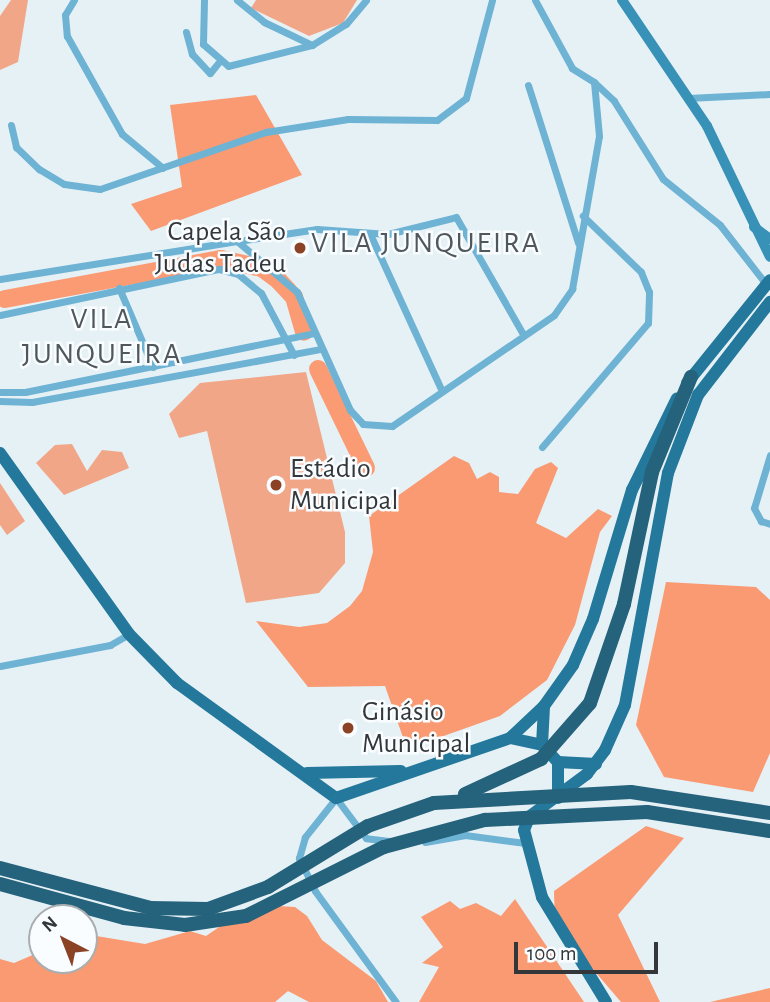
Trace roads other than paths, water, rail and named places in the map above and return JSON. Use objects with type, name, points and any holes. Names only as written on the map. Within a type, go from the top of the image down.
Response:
[{"type":"highway","points":[[0,868],[178,910],[208,909],[268,887],[368,826],[514,776],[550,745],[590,703],[605,669],[652,472],[691,377]]},
{"type":"highway","points":[[434,803],[619,792],[768,813]]},
{"type":"highway","points":[[0,884],[154,923],[218,922],[273,906],[384,847],[485,820],[647,812],[767,830]]},
{"type":"main road","points":[[0,453],[129,634],[177,683],[307,773],[336,798],[407,770],[510,738],[544,706],[573,665],[646,454],[691,377],[768,282]]},
{"type":"main road","points":[[606,1002],[555,925],[525,843],[530,816],[558,798],[596,764],[625,705],[668,473],[698,395],[770,302]]},
{"type":"main road","points":[[544,706],[550,745],[558,762],[558,798]]},
{"type":"main road","points":[[510,738],[550,745]]},
{"type":"main road","points":[[558,762],[596,764]]},
{"type":"main road","points":[[307,773],[407,770]]},
{"type":"street","points":[[74,0],[65,15],[67,36],[122,134],[163,168]]},
{"type":"street","points":[[204,0],[203,44],[218,63]]},
{"type":"street","points":[[237,0],[264,22],[312,45]]},
{"type":"street","points":[[218,63],[248,62],[312,45],[346,24],[366,0]]},
{"type":"street","points":[[11,125],[19,150],[64,184],[100,189],[266,132],[348,119],[443,118],[466,97],[492,0]]},
{"type":"street","points":[[535,0],[572,68],[594,82],[614,101],[663,179],[720,225],[768,282]]},
{"type":"street","points":[[622,0],[687,99],[770,257]]},
{"type":"street","points":[[186,32],[192,54],[210,74],[218,63]]},
{"type":"street","points":[[237,241],[287,278],[321,349],[363,424],[392,426],[561,309],[572,289],[599,136],[594,82]]},
{"type":"street","points":[[528,85],[578,243]]},
{"type":"street","points":[[687,99],[770,94]]},
{"type":"street","points":[[542,447],[648,323],[649,292],[641,272],[583,216]]},
{"type":"street","points":[[0,279],[317,229],[370,234],[456,217],[523,334]]},
{"type":"street","points":[[754,227],[770,239]]},
{"type":"street","points":[[370,234],[442,391]]},
{"type":"street","points":[[0,315],[207,270],[238,274],[275,312],[294,355]]},
{"type":"street","points":[[119,288],[153,367]]},
{"type":"street","points":[[0,392],[153,367],[314,332]]},
{"type":"street","points":[[0,401],[32,402],[321,349]]},
{"type":"street","points":[[770,455],[754,508],[761,522],[770,524]]},
{"type":"street","points":[[0,666],[110,645],[129,634]]},
{"type":"street","points":[[396,1002],[315,891],[299,858],[305,837],[336,798],[366,838],[428,842],[465,835],[525,843]]},
{"type":"waterway","points":[[5,299],[221,259],[262,268],[279,281],[294,297],[304,332]]},
{"type":"waterway","points":[[318,369],[366,468]]},
{"type":"place","name":"Capela São Judas Tadeu","points":[[300,248]]},
{"type":"place","name":"Estádio Municipal","points":[[276,485]]},
{"type":"place","name":"Ginásio Municipal","points":[[348,728]]},
{"type":"district","name":"VILA JUNQUEIRA","points":[[426,243]]},
{"type":"district","name":"VILA JUNQUEIRA","points":[[102,336]]}]
